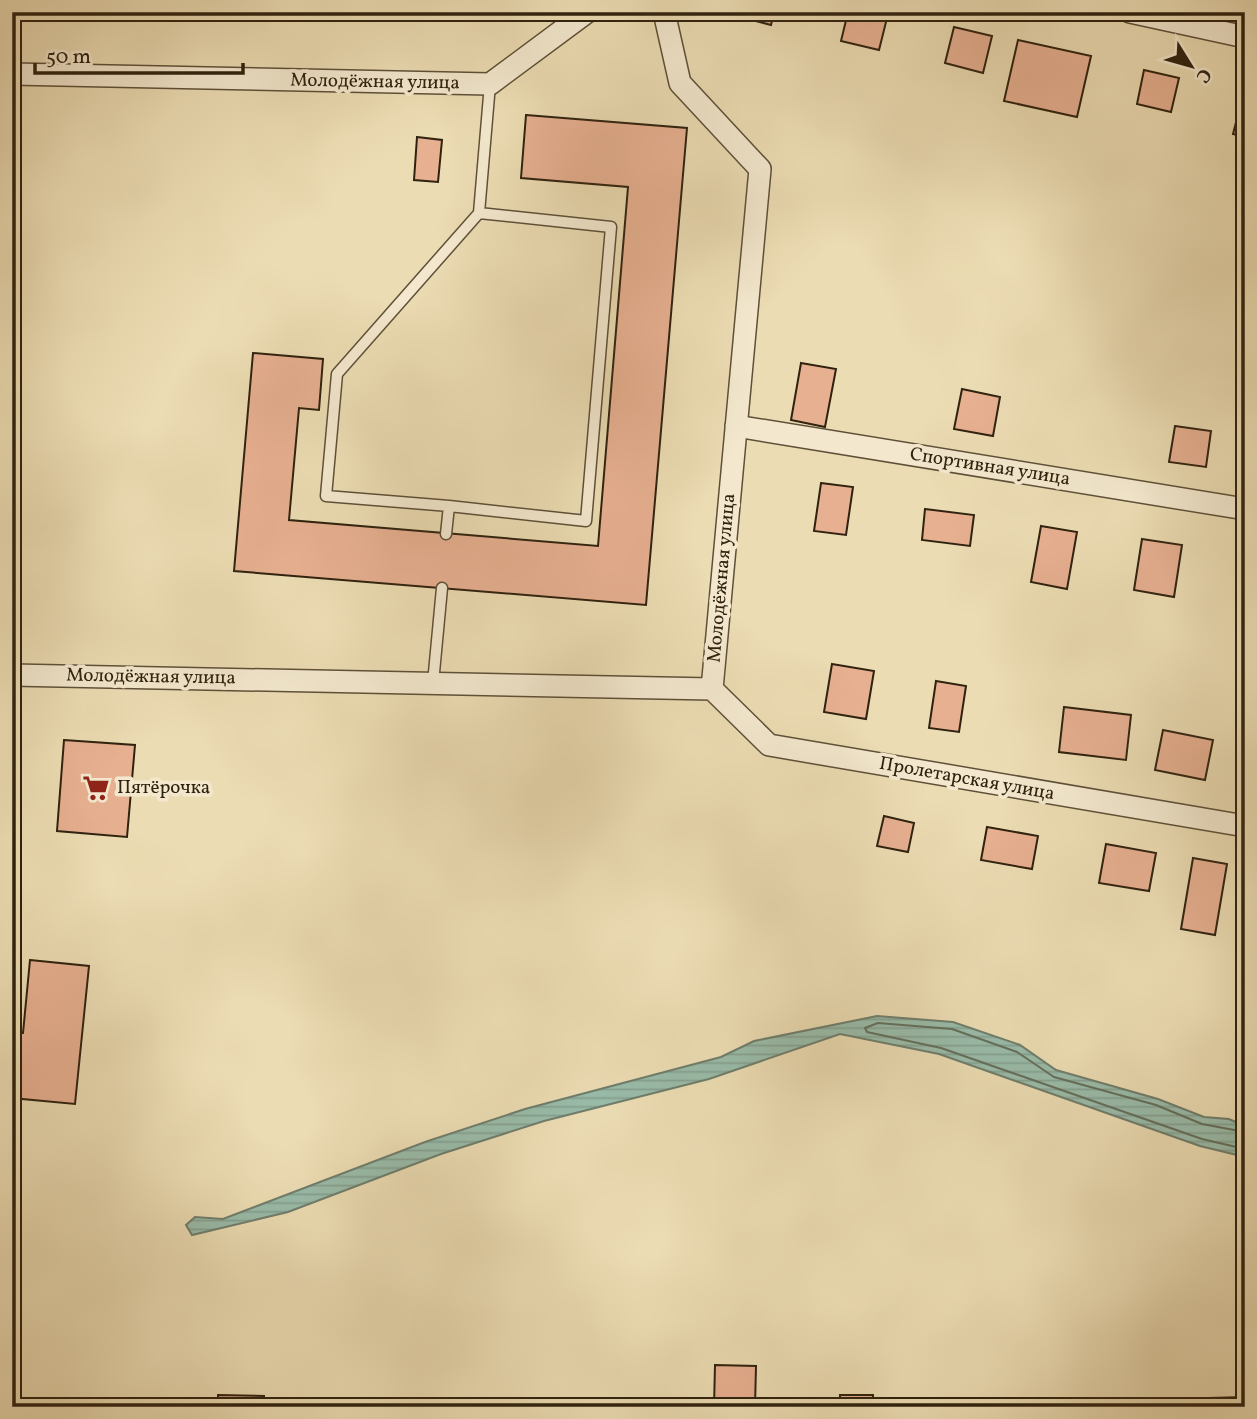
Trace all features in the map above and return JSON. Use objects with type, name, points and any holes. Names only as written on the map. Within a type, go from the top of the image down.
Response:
[{"type":"street","points":[[490,84],[587,12]]},
{"type":"street","name":"Молодёжная улица","points":[[12,675],[712,689],[760,169],[680,83],[664,12]]},
{"type":"street","points":[[1130,12],[1245,37]]},
{"type":"street","name":"Молодёжная улица","points":[[12,74],[490,84]]},
{"type":"street","name":"Спортивная улица","points":[[736,426],[1245,509]]},
{"type":"street","name":"Пролетарская улица","points":[[712,689],[769,746],[1245,826]]},
{"type":"lane","points":[[479,213],[611,227],[586,521],[326,496],[337,374],[479,213],[490,84]]},
{"type":"lane","points":[[446,534],[449,506]]},
{"type":"lane","points":[[433,683],[442,588]]},
{"type":"water","points":[[877,1016],[953,1022],[1020,1045],[1056,1070],[1158,1099],[1204,1117],[1229,1119],[1245,1126],[1245,1157],[1200,1146],[939,1054],[840,1034],[709,1079],[544,1121],[441,1154],[288,1212],[192,1235],[186,1225],[195,1217],[223,1219],[425,1142],[525,1109],[721,1057],[754,1041]]},
{"type":"building","points":[[738,12],[774,12],[771,25],[737,16]]},
{"type":"building","points":[[848,12],[888,14],[879,50],[841,41]]},
{"type":"building","points":[[954,27],[992,36],[983,73],[945,63]]},
{"type":"building","points":[[1018,40],[1091,56],[1077,117],[1004,101]]},
{"type":"building","points":[[1144,70],[1179,78],[1171,112],[1137,104]]},
{"type":"building","points":[[1245,91],[1245,137],[1233,134]]},
{"type":"building","points":[[526,115],[687,128],[646,605],[234,571],[253,353],[323,359],[319,410],[299,408],[289,520],[598,546],[628,187],[521,178]]},
{"type":"building","points":[[417,137],[442,140],[438,182],[414,180]]},
{"type":"building","points":[[801,363],[836,369],[825,427],[791,420]]},
{"type":"building","points":[[962,389],[1000,397],[993,436],[954,429]]},
{"type":"building","points":[[1175,426],[1211,431],[1206,467],[1169,462]]},
{"type":"building","points":[[821,483],[853,487],[846,535],[814,531]]},
{"type":"building","points":[[925,509],[974,515],[970,546],[922,540]]},
{"type":"building","points":[[1041,526],[1077,532],[1067,589],[1031,582]]},
{"type":"building","points":[[1142,539],[1182,545],[1174,597],[1134,590]]},
{"type":"building","points":[[832,664],[874,671],[866,719],[824,712]]},
{"type":"building","points":[[936,681],[966,686],[959,732],[929,728]]},
{"type":"building","points":[[1064,707],[1131,715],[1126,760],[1059,752]]},
{"type":"building","points":[[1163,730],[1213,740],[1205,780],[1155,770]]},
{"type":"building","name":"Пятёрочка","points":[[64,740],[135,745],[127,837],[57,831]]},
{"type":"building","points":[[884,816],[914,823],[908,852],[877,846]]},
{"type":"building","points":[[987,827],[1038,836],[1032,869],[981,860]]},
{"type":"building","points":[[1106,844],[1156,853],[1149,891],[1099,883]]},
{"type":"building","points":[[1193,858],[1227,864],[1215,935],[1181,929]]},
{"type":"building","points":[[30,960],[89,966],[75,1104],[12,1098],[12,1032],[23,1033]]},
{"type":"building","points":[[715,1365],[756,1366],[755,1407],[714,1407]]},
{"type":"building","points":[[218,1395],[264,1396],[264,1407],[218,1407]]},
{"type":"building","points":[[840,1395],[873,1395],[873,1407],[840,1407]]},
{"type":"building","points":[[1245,1397],[1245,1407],[1208,1407],[1208,1398]]},
{"type":"building","points":[[469,1398],[509,1399],[509,1407],[469,1407]]},
{"type":"building","points":[[995,1399],[995,1407],[961,1407],[961,1400]]},
{"type":"building","points":[[369,1401],[369,1407],[342,1407],[342,1402]]},
{"type":"place","name":"Пятёрочка","points":[[96,788]]}]
